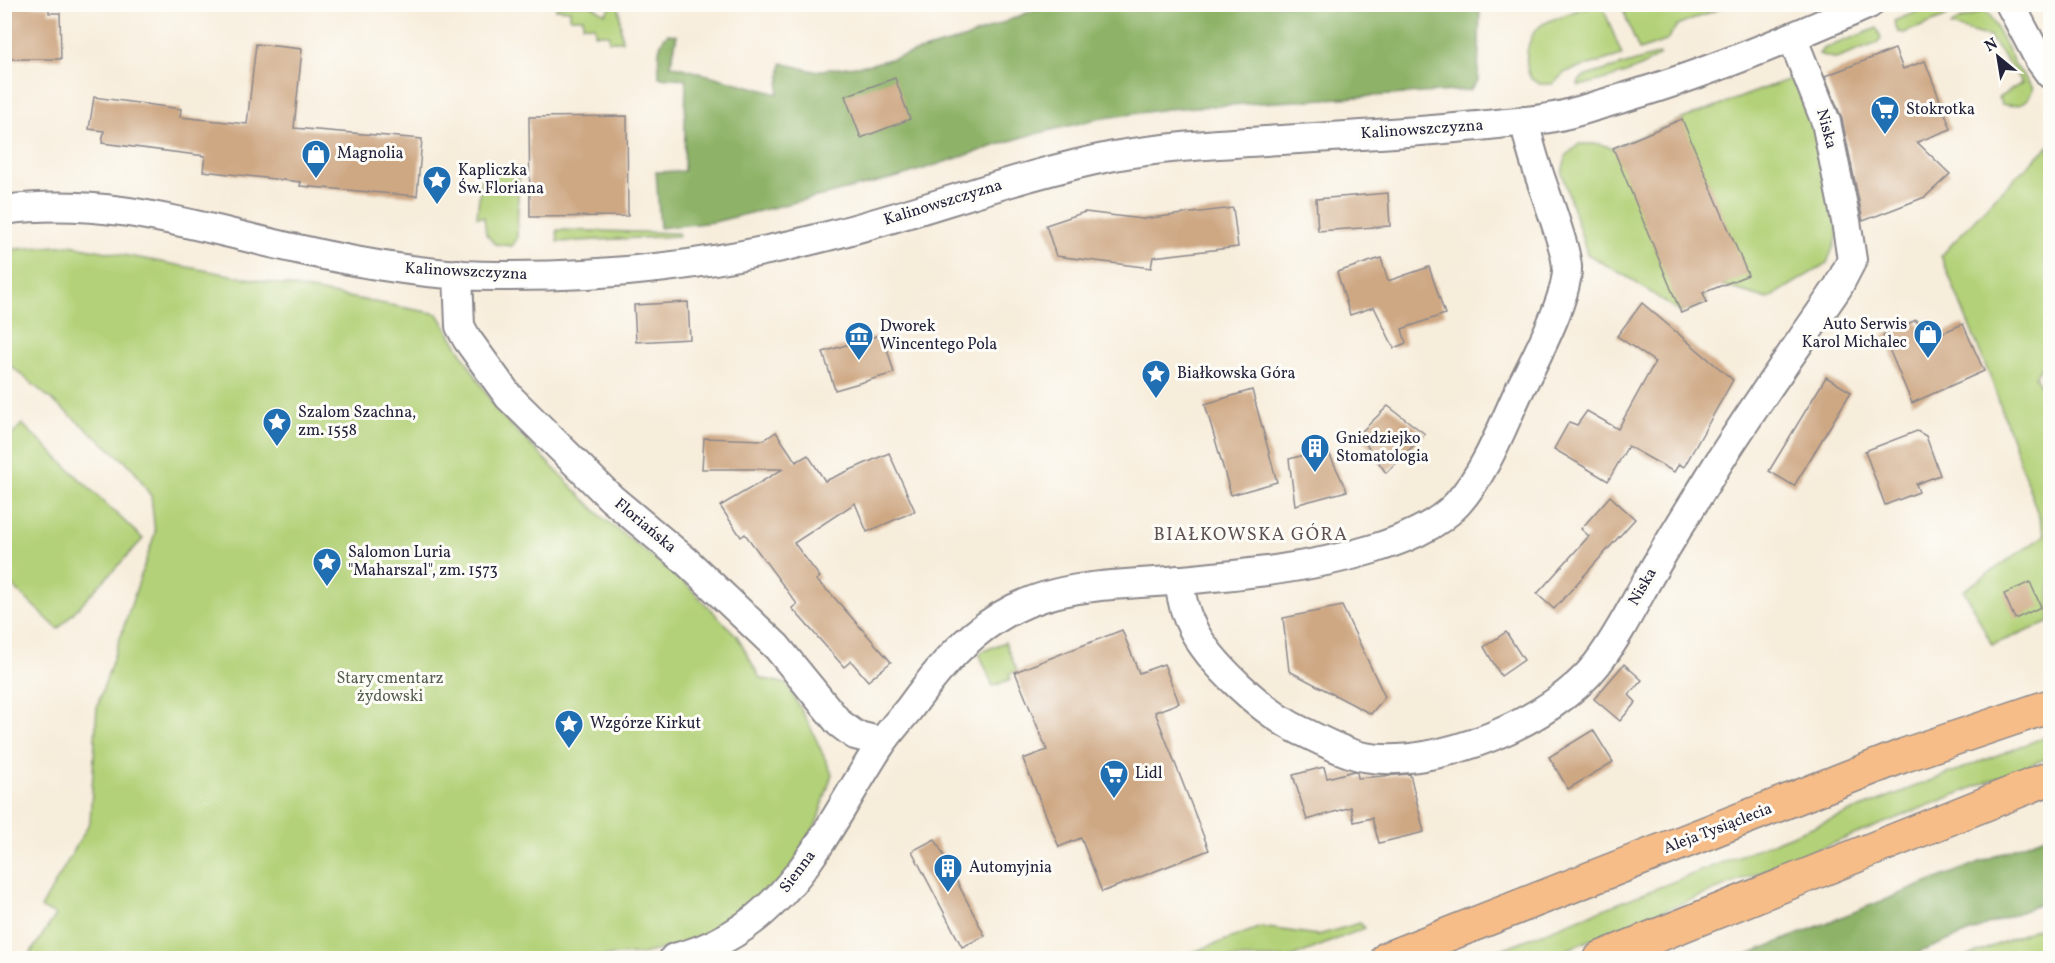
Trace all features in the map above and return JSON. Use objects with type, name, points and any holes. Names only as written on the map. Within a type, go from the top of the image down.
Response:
[{"type":"main road","points":[[1905,755],[2050,690]]},
{"type":"main road","name":"Aleja Tysiąclecia","points":[[1388,958],[1905,755],[2050,706]]},
{"type":"main road","points":[[1600,958],[2050,777]]},
{"type":"main road","points":[[1894,840],[2050,798]]},
{"type":"street","name":"Kalinowszczyzna","points":[[4,210],[68,206],[117,209],[157,215],[299,250],[412,271],[577,276],[686,266],[828,237],[1049,172],[1118,156],[1171,148],[1461,128],[1557,117],[1672,83],[1792,37],[1869,4]]},
{"type":"street","points":[[2010,4],[2039,59],[2050,74]]},
{"type":"street","name":"Niska","points":[[1179,580],[1182,600],[1192,629],[1232,679],[1285,723],[1363,757],[1397,760],[1442,753],[1509,729],[1545,711],[1576,686],[1596,665],[1612,643],[1720,459],[1838,287],[1852,260],[1826,122],[1792,37]]},
{"type":"street","points":[[882,742],[938,672],[973,636],[1007,612],[1046,594],[1074,588],[1300,567],[1358,554],[1388,544],[1438,520],[1457,504],[1487,460],[1559,303],[1567,274],[1564,250],[1528,143],[1525,121]]},
{"type":"street","name":"Floriańska","points":[[458,274],[460,326],[466,339],[508,397],[611,498],[685,560],[777,646],[838,723],[855,735],[882,742]]},
{"type":"street","name":"Sienna","points":[[674,958],[699,952],[739,932],[771,906],[802,871],[882,742]]},
{"type":"green space","points":[[557,5],[591,5],[605,14],[613,5],[619,5],[622,41],[609,41],[609,34],[595,34],[595,26],[583,25],[583,18],[570,18],[570,10],[556,9]]},
{"type":"green space","points":[[1046,5],[1480,5],[1478,81],[1470,90],[1167,109],[1097,119],[1023,137],[898,177],[714,222],[660,228],[656,172],[684,171],[686,79],[659,77],[659,48],[668,34],[677,35],[671,65],[778,94],[782,63],[814,71],[872,64],[966,38]]},
{"type":"green space","points":[[1593,5],[1602,5],[1622,55],[1566,72],[1552,84],[1540,84],[1531,79],[1527,66],[1527,51],[1535,31],[1557,18]]},
{"type":"green space","points":[[1621,5],[1728,5],[1677,26],[1666,41],[1639,50]]},
{"type":"green space","points":[[1934,5],[1970,5],[1904,33],[1898,32],[1894,21]]},
{"type":"green space","points":[[1983,11],[1990,15],[2016,66],[2033,88],[2022,104],[2013,106],[2002,104],[1998,98],[2022,83],[1990,37],[1951,26],[1957,21]]},
{"type":"green space","points":[[1877,28],[1881,38],[1878,43],[1836,59],[1819,54],[1823,49]]},
{"type":"green space","points":[[1659,54],[1651,61],[1631,71],[1579,86],[1578,83],[1583,77]]},
{"type":"green space","points":[[1798,76],[1816,123],[1838,235],[1827,263],[1768,299],[1721,285],[1676,228],[1707,302],[1681,313],[1629,278],[1587,254],[1562,173],[1566,156],[1579,144],[1599,144],[1613,148],[1682,119]]},
{"type":"green space","points":[[2050,145],[2050,355],[2035,377],[2050,399],[2050,622],[1992,645],[1964,590],[2045,535],[1993,384],[1941,256],[2000,192]]},
{"type":"green space","points":[[492,168],[519,168],[517,239],[512,246],[495,244],[486,234],[484,217],[477,217],[481,177]]},
{"type":"green space","points":[[557,230],[678,233],[679,236],[558,242]]},
{"type":"green space","name":"Stary cmentarz żydowski","points":[[70,245],[438,314],[497,411],[602,517],[687,585],[737,636],[760,678],[787,684],[832,774],[817,822],[788,875],[746,912],[693,942],[642,954],[562,958],[27,958],[56,915],[41,908],[90,822],[97,707],[155,533],[151,496],[132,467],[5,361],[4,250]]},
{"type":"green space","points":[[22,424],[143,539],[58,629],[5,579],[5,442]]},
{"type":"green space","points":[[1005,642],[1017,671],[1009,674],[1011,679],[993,686],[979,653]]},
{"type":"green space","points":[[2050,735],[2050,757],[1545,958],[1479,958],[1924,783]]},
{"type":"green space","points":[[2050,834],[2050,900],[1905,958],[1738,958]]},
{"type":"green space","points":[[1360,923],[1365,928],[1290,958],[1177,958],[1261,927],[1318,935]]},
{"type":"green space","points":[[2050,923],[2050,958],[1964,958]]},
{"type":"building","points":[[4,5],[49,7],[49,13],[60,13],[61,59],[4,59]]},
{"type":"building","points":[[256,44],[302,49],[294,128],[422,139],[417,196],[300,186],[301,182],[203,171],[205,156],[102,143],[104,131],[89,129],[94,97],[181,109],[180,117],[247,124]]},
{"type":"building","name":"Stokrotka","points":[[1895,49],[1903,69],[1925,61],[1951,129],[1917,142],[1950,174],[1925,197],[1863,221],[1842,119],[1825,76]]},
{"type":"building","points":[[895,78],[910,119],[861,138],[845,96]]},
{"type":"building","points":[[627,116],[628,216],[530,217],[529,117]]},
{"type":"building","points":[[1682,119],[1748,275],[1703,293],[1707,302],[1681,313],[1613,148]]},
{"type":"building","points":[[1388,193],[1390,226],[1318,231],[1316,199]]},
{"type":"building","points":[[1233,208],[1238,247],[1153,257],[1151,268],[1056,256],[1046,225],[1085,212],[1142,219]]},
{"type":"building","points":[[1381,258],[1388,281],[1429,267],[1445,314],[1402,329],[1406,343],[1394,348],[1374,307],[1350,315],[1337,272]]},
{"type":"building","points":[[688,302],[690,339],[636,342],[634,305]]},
{"type":"building","points":[[1642,303],[1733,380],[1684,467],[1679,464],[1674,472],[1628,446],[1608,481],[1554,449],[1569,422],[1577,425],[1587,411],[1618,429],[1655,362],[1617,336]]},
{"type":"building","points":[[1916,320],[1925,340],[1963,324],[1984,371],[1912,403],[1883,335]]},
{"type":"building","name":"Dworek Wincentego Pola","points":[[883,334],[894,373],[835,390],[823,352]]},
{"type":"building","points":[[1826,377],[1851,392],[1794,486],[1769,471]]},
{"type":"building","points":[[1252,390],[1277,482],[1231,495],[1205,404]]},
{"type":"building","points":[[1388,406],[1425,434],[1386,473],[1359,434]]},
{"type":"building","points":[[1917,431],[1926,436],[1940,475],[1916,484],[1919,492],[1885,505],[1865,451]]},
{"type":"building","points":[[776,432],[796,462],[808,455],[825,481],[889,453],[915,511],[867,532],[855,503],[794,543],[820,577],[816,580],[891,662],[868,681],[851,661],[844,667],[792,608],[797,604],[745,534],[741,537],[720,506],[783,469],[702,469],[704,438],[764,440]]},
{"type":"building","name":"Gniedziejko Stomatologia","points":[[1327,449],[1347,491],[1295,505],[1289,459]]},
{"type":"building","points":[[1610,496],[1635,519],[1554,609],[1537,594],[1589,536],[1581,529]]},
{"type":"building","points":[[2030,582],[2041,607],[2015,619],[2004,594]]},
{"type":"building","points":[[1342,606],[1385,697],[1371,714],[1289,671],[1283,618]]},
{"type":"building","name":"Lidl","points":[[1122,630],[1139,673],[1164,664],[1179,703],[1155,712],[1209,850],[1102,892],[1081,838],[1059,847],[1023,759],[1047,750],[1015,672]]},
{"type":"building","points":[[1506,632],[1524,660],[1501,676],[1484,647]]},
{"type":"building","points":[[1624,664],[1642,680],[1629,695],[1636,702],[1620,721],[1594,699]]},
{"type":"building","points":[[1593,730],[1613,762],[1568,789],[1549,757]]},
{"type":"building","points":[[1324,767],[1327,778],[1354,771],[1357,772],[1358,778],[1410,774],[1424,832],[1379,843],[1372,818],[1354,822],[1351,807],[1307,820],[1293,775]]},
{"type":"building","name":"Automyjnia","points":[[935,839],[985,936],[962,947],[912,851]]},
{"type":"place","name":"Stokrotka","points":[[1885,136]]},
{"type":"place","name":"Magnolia","points":[[316,180]]},
{"type":"place","name":"Kapliczka Św. Floriana","points":[[437,206]]},
{"type":"place","name":"Auto Serwis Karol Michalec","points":[[1928,360]]},
{"type":"place","name":"Dworek Wincentego Pola","points":[[859,362]]},
{"type":"place","name":"Białkowska Góra","points":[[1156,400]]},
{"type":"place","name":"Szalom Szachna, zm. 1558","points":[[277,448]]},
{"type":"place","name":"Gniedziejko Stomatologia","points":[[1315,474]]},
{"type":"place","name":"Salomon Luria \"Maharszal\", zm. 1573","points":[[327,588]]},
{"type":"place","name":"Wzgórze Kirkut","points":[[569,750]]},
{"type":"place","name":"Lidl","points":[[1114,800]]},
{"type":"place","name":"Automyjnia","points":[[948,894]]},
{"type":"district","name":"BIAŁKOWSKA GÓRA","points":[[1251,535]]}]
